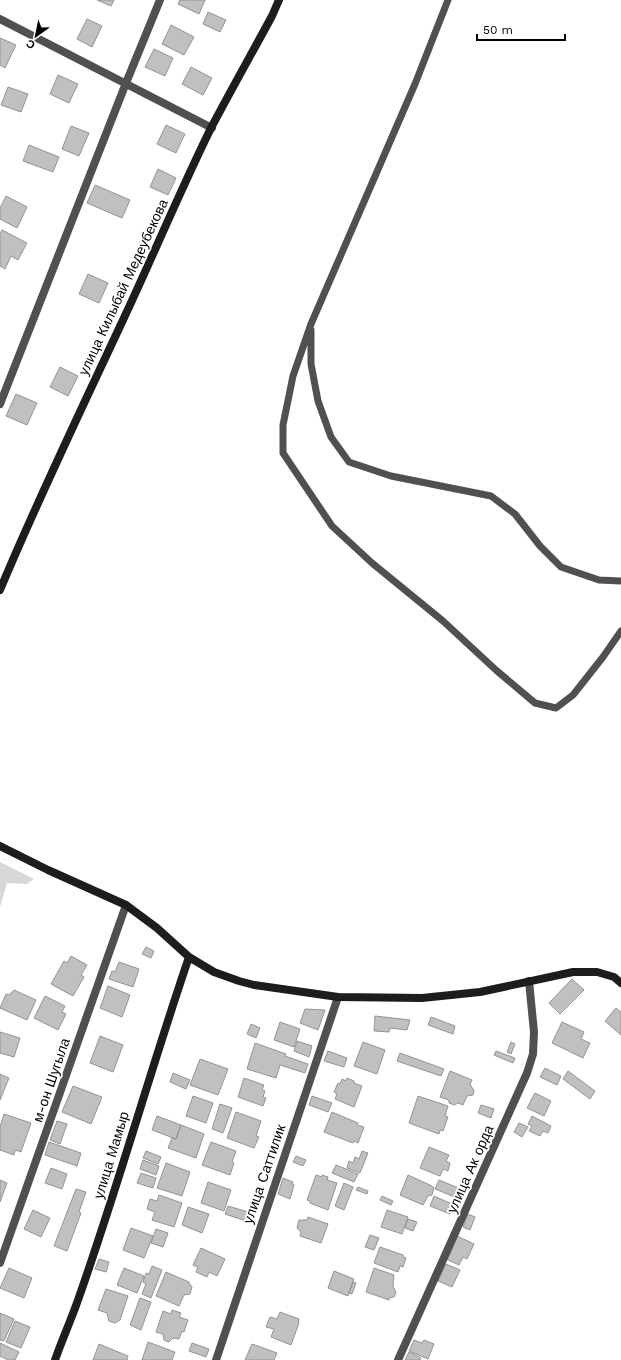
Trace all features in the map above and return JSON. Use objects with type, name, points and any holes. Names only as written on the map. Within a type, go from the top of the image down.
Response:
[{"type":"main road","name":"улица Килыбай Медеубекова","points":[[0,590],[64,444],[212,128],[272,16],[279,0]]},
{"type":"main road","points":[[0,846],[126,906],[157,928],[189,957],[214,972],[254,985],[338,997],[422,998],[480,992],[573,972],[597,972],[614,977],[621,983]]},
{"type":"main road","name":"улица Мамыр","points":[[55,1360],[85,1279],[189,957]]},
{"type":"street","points":[[0,404],[160,0]]},
{"type":"street","points":[[0,19],[212,128]]},
{"type":"street","name":"м-он Шугыла","points":[[0,1263],[126,906]]},
{"type":"street","name":"улица Ак орда","points":[[398,1360],[527,1073],[534,1054],[534,1032],[528,981]]},
{"type":"street","name":"улица Саттилик","points":[[216,1360],[338,997]]},
{"type":"lane","points":[[448,0],[409,98],[311,324],[294,376],[284,426],[283,454],[332,526],[372,563],[442,621],[535,703],[556,708],[573,695],[604,657],[621,631]]},
{"type":"lane","points":[[311,324],[311,364],[318,401],[331,437],[349,462],[391,476],[491,496],[515,514],[540,546],[560,567],[599,580],[621,581]]},
{"type":"shaded area","points":[[0,862],[34,879],[27,884],[7,883],[0,907]]},
{"type":"building","points":[[97,0],[114,0],[111,6]]},
{"type":"building","points":[[180,0],[205,0],[199,14],[178,4]]},
{"type":"building","points":[[208,12],[226,20],[220,32],[203,24]]},
{"type":"building","points":[[87,19],[102,26],[92,47],[77,39]]},
{"type":"building","points":[[171,25],[194,37],[184,55],[162,44]]},
{"type":"building","points":[[0,38],[16,45],[5,68],[0,65]]},
{"type":"building","points":[[154,49],[173,58],[165,76],[145,67]]},
{"type":"building","points":[[191,67],[212,78],[203,95],[182,84]]},
{"type":"building","points":[[58,75],[78,84],[69,103],[50,94]]},
{"type":"building","points":[[8,87],[28,94],[21,112],[1,105]]},
{"type":"building","points":[[166,125],[185,134],[176,153],[157,144]]},
{"type":"building","points":[[71,126],[89,133],[79,156],[62,149]]},
{"type":"building","points":[[29,145],[59,157],[53,172],[23,161]]},
{"type":"building","points":[[158,169],[176,178],[168,195],[150,187]]},
{"type":"building","points":[[95,185],[130,200],[122,218],[87,203]]},
{"type":"building","points":[[6,196],[27,207],[17,228],[0,219],[0,208]]},
{"type":"building","points":[[2,230],[27,243],[18,260],[11,256],[5,269],[0,266],[0,234]]},
{"type":"building","points":[[88,274],[108,283],[99,303],[79,294]]},
{"type":"building","points":[[60,367],[78,376],[68,396],[50,387]]},
{"type":"building","points":[[16,394],[37,403],[27,425],[6,416]]},
{"type":"building","points":[[146,947],[154,951],[151,958],[142,954]]},
{"type":"building","points":[[71,956],[87,965],[81,975],[84,977],[73,996],[51,984],[64,961],[67,963]]},
{"type":"building","points":[[119,962],[139,969],[133,987],[109,979],[112,971],[115,972]]},
{"type":"building","points":[[572,979],[584,990],[560,1014],[549,1003]]},
{"type":"building","points":[[108,986],[130,995],[122,1017],[100,1008]]},
{"type":"building","points":[[14,990],[36,1000],[27,1020],[0,1008],[6,994],[9,995]]},
{"type":"building","points":[[45,996],[65,1006],[62,1012],[66,1014],[58,1030],[34,1018]]},
{"type":"building","points":[[616,1008],[621,1012],[621,1035],[605,1021]]},
{"type":"building","points":[[305,1009],[325,1010],[318,1030],[300,1023]]},
{"type":"building","points":[[375,1016],[410,1020],[407,1030],[390,1028],[389,1032],[374,1031]]},
{"type":"building","points":[[431,1017],[455,1026],[453,1034],[428,1025]]},
{"type":"building","points":[[280,1022],[300,1029],[294,1047],[274,1040]]},
{"type":"building","points":[[562,1022],[584,1032],[581,1039],[590,1043],[583,1058],[552,1043]]},
{"type":"building","points":[[251,1024],[260,1028],[256,1038],[247,1034]]},
{"type":"building","points":[[0,1032],[20,1038],[14,1057],[0,1053]]},
{"type":"building","points":[[100,1036],[123,1045],[113,1072],[90,1063]]},
{"type":"building","points":[[297,1041],[312,1046],[309,1057],[294,1051]]},
{"type":"building","points":[[363,1042],[385,1050],[377,1074],[354,1066]]},
{"type":"building","points":[[511,1042],[515,1044],[511,1054],[507,1052]]},
{"type":"building","points":[[255,1043],[308,1064],[305,1073],[280,1065],[276,1078],[247,1069]]},
{"type":"building","points":[[328,1051],[347,1058],[344,1067],[324,1061]]},
{"type":"building","points":[[496,1051],[515,1058],[513,1063],[494,1055]]},
{"type":"building","points":[[400,1053],[444,1069],[441,1076],[397,1061]]},
{"type":"building","points":[[200,1059],[228,1069],[218,1095],[190,1085]]},
{"type":"building","points":[[545,1068],[561,1076],[557,1085],[540,1077]]},
{"type":"building","points":[[450,1071],[472,1080],[470,1084],[474,1091],[473,1095],[467,1096],[463,1105],[458,1103],[454,1105],[449,1103],[449,1100],[440,1097]]},
{"type":"building","points":[[568,1071],[595,1091],[590,1099],[563,1079]]},
{"type":"building","points":[[173,1073],[190,1080],[186,1089],[170,1082]]},
{"type":"building","points":[[0,1074],[9,1078],[0,1100]]},
{"type":"building","points":[[244,1078],[264,1085],[262,1090],[265,1091],[263,1097],[266,1098],[263,1106],[238,1097]]},
{"type":"building","points":[[347,1078],[362,1086],[354,1107],[335,1099],[337,1094],[334,1092],[338,1083],[340,1084],[342,1079],[346,1081]]},
{"type":"building","points":[[73,1086],[102,1097],[91,1124],[62,1112]]},
{"type":"building","points":[[535,1093],[551,1101],[544,1116],[527,1108]]},
{"type":"building","points":[[193,1096],[213,1103],[206,1123],[186,1116]]},
{"type":"building","points":[[312,1096],[332,1103],[328,1112],[309,1105]]},
{"type":"building","points":[[418,1096],[448,1106],[445,1116],[448,1117],[443,1131],[440,1130],[439,1134],[409,1123]]},
{"type":"building","points":[[220,1104],[232,1108],[223,1133],[212,1129]]},
{"type":"building","points":[[481,1105],[494,1109],[491,1118],[478,1113]]},
{"type":"building","points":[[236,1112],[261,1121],[256,1136],[259,1137],[254,1148],[227,1138]]},
{"type":"building","points":[[332,1112],[364,1127],[358,1143],[354,1141],[353,1143],[324,1132]]},
{"type":"building","points":[[4,1114],[31,1123],[21,1152],[15,1150],[14,1155],[0,1150],[0,1127]]},
{"type":"building","points":[[157,1116],[181,1125],[176,1139],[152,1130]]},
{"type":"building","points":[[532,1116],[551,1126],[548,1133],[543,1131],[540,1136],[529,1131],[532,1126],[528,1124]]},
{"type":"building","points":[[57,1121],[67,1124],[60,1144],[50,1140]]},
{"type":"building","points":[[519,1123],[528,1127],[522,1137],[514,1132]]},
{"type":"building","points":[[181,1125],[204,1134],[196,1158],[168,1148],[172,1138],[176,1139]]},
{"type":"building","points":[[49,1142],[81,1153],[77,1166],[45,1155]]},
{"type":"building","points":[[211,1142],[236,1151],[232,1162],[234,1163],[230,1175],[202,1165]]},
{"type":"building","points":[[429,1147],[449,1155],[446,1161],[450,1163],[448,1171],[443,1169],[440,1176],[420,1168]]},
{"type":"building","points":[[146,1151],[161,1157],[158,1164],[143,1158]]},
{"type":"building","points":[[362,1151],[368,1153],[360,1173],[347,1168],[349,1161],[353,1163],[355,1157],[359,1159]]},
{"type":"building","points":[[296,1156],[306,1160],[303,1166],[293,1162]]},
{"type":"building","points":[[143,1160],[159,1166],[156,1175],[140,1169]]},
{"type":"building","points":[[166,1163],[190,1172],[182,1196],[157,1188]]},
{"type":"building","points":[[336,1165],[358,1174],[354,1182],[332,1173]]},
{"type":"building","points":[[51,1168],[67,1174],[62,1189],[45,1183]]},
{"type":"building","points":[[141,1173],[156,1178],[153,1188],[137,1183]]},
{"type":"building","points":[[316,1175],[328,1177],[327,1180],[337,1183],[328,1210],[310,1203],[310,1201],[307,1200]]},
{"type":"building","points":[[408,1175],[434,1188],[432,1195],[428,1196],[423,1205],[400,1195]]},
{"type":"building","points":[[283,1178],[293,1182],[292,1184],[294,1185],[290,1199],[278,1194]]},
{"type":"building","points":[[0,1180],[7,1183],[0,1202]]},
{"type":"building","points":[[439,1180],[461,1189],[457,1198],[435,1189]]},
{"type":"building","points":[[208,1182],[231,1190],[224,1211],[201,1203]]},
{"type":"building","points":[[344,1183],[353,1187],[344,1210],[335,1206]]},
{"type":"building","points":[[358,1187],[368,1191],[367,1194],[356,1190]]},
{"type":"building","points":[[76,1189],[86,1192],[79,1212],[81,1213],[67,1251],[54,1246]]},
{"type":"building","points":[[159,1195],[182,1203],[174,1227],[152,1220],[155,1212],[147,1209],[150,1199],[157,1201]]},
{"type":"building","points":[[382,1196],[393,1201],[391,1205],[380,1200]]},
{"type":"building","points":[[434,1196],[454,1205],[450,1214],[430,1206]]},
{"type":"building","points":[[228,1206],[255,1214],[252,1223],[225,1214]]},
{"type":"building","points":[[188,1207],[209,1214],[202,1233],[182,1225]]},
{"type":"building","points":[[33,1210],[50,1218],[41,1237],[24,1229]]},
{"type":"building","points":[[387,1210],[408,1217],[402,1234],[381,1227]]},
{"type":"building","points":[[468,1214],[475,1217],[470,1230],[463,1227]]},
{"type":"building","points":[[308,1217],[328,1224],[321,1243],[300,1236],[301,1232],[297,1228],[299,1220],[307,1220]]},
{"type":"building","points":[[408,1219],[417,1222],[413,1231],[405,1228]]},
{"type":"building","points":[[131,1228],[153,1236],[144,1258],[123,1250]]},
{"type":"building","points":[[156,1229],[168,1233],[163,1247],[151,1243]]},
{"type":"building","points":[[370,1235],[379,1238],[374,1250],[365,1247]]},
{"type":"building","points":[[457,1236],[474,1244],[467,1259],[463,1257],[459,1265],[446,1259]]},
{"type":"building","points":[[380,1247],[403,1255],[403,1257],[406,1258],[403,1267],[400,1266],[398,1272],[374,1263]]},
{"type":"building","points":[[201,1248],[225,1259],[217,1276],[209,1272],[207,1277],[196,1272],[198,1267],[193,1265]]},
{"type":"building","points":[[99,1259],[109,1262],[106,1272],[95,1269]]},
{"type":"building","points":[[446,1264],[460,1270],[452,1287],[438,1281]]},
{"type":"building","points":[[152,1266],[162,1270],[151,1298],[142,1294],[146,1284],[143,1282],[146,1273],[149,1274]]},
{"type":"building","points":[[9,1268],[32,1278],[24,1298],[0,1288]]},
{"type":"building","points":[[124,1268],[144,1276],[137,1293],[117,1285]]},
{"type":"building","points":[[374,1268],[394,1275],[393,1286],[396,1293],[394,1297],[389,1298],[389,1300],[366,1292]]},
{"type":"building","points":[[334,1271],[354,1279],[348,1296],[328,1288]]},
{"type":"building","points":[[166,1272],[189,1282],[192,1287],[190,1294],[184,1295],[179,1306],[156,1296]]},
{"type":"building","points":[[353,1282],[356,1283],[352,1294],[349,1293]]},
{"type":"building","points":[[106,1289],[128,1296],[120,1320],[115,1323],[109,1321],[107,1313],[98,1310]]},
{"type":"building","points":[[140,1298],[151,1302],[141,1330],[130,1325]]},
{"type":"building","points":[[172,1310],[181,1313],[179,1317],[188,1320],[184,1332],[182,1331],[179,1339],[173,1338],[169,1342],[164,1340],[163,1334],[156,1332],[163,1311],[171,1314]]},
{"type":"building","points":[[280,1312],[299,1319],[291,1345],[271,1337],[274,1329],[266,1327],[270,1317],[277,1319]]},
{"type":"building","points":[[0,1313],[14,1319],[4,1341],[0,1340]]},
{"type":"building","points":[[15,1321],[30,1327],[21,1348],[6,1342]]},
{"type":"building","points":[[414,1340],[422,1343],[424,1340],[434,1344],[428,1359],[409,1351]]},
{"type":"building","points":[[148,1342],[175,1352],[172,1360],[142,1360]]},
{"type":"building","points":[[0,1343],[19,1352],[15,1360],[8,1360],[0,1356]]},
{"type":"building","points":[[192,1343],[209,1349],[206,1357],[189,1351]]},
{"type":"building","points":[[99,1344],[128,1356],[127,1360],[93,1360]]},
{"type":"building","points":[[252,1344],[277,1353],[274,1360],[245,1360]]},
{"type":"building","points":[[409,1352],[421,1358],[420,1360],[405,1360]]}]
